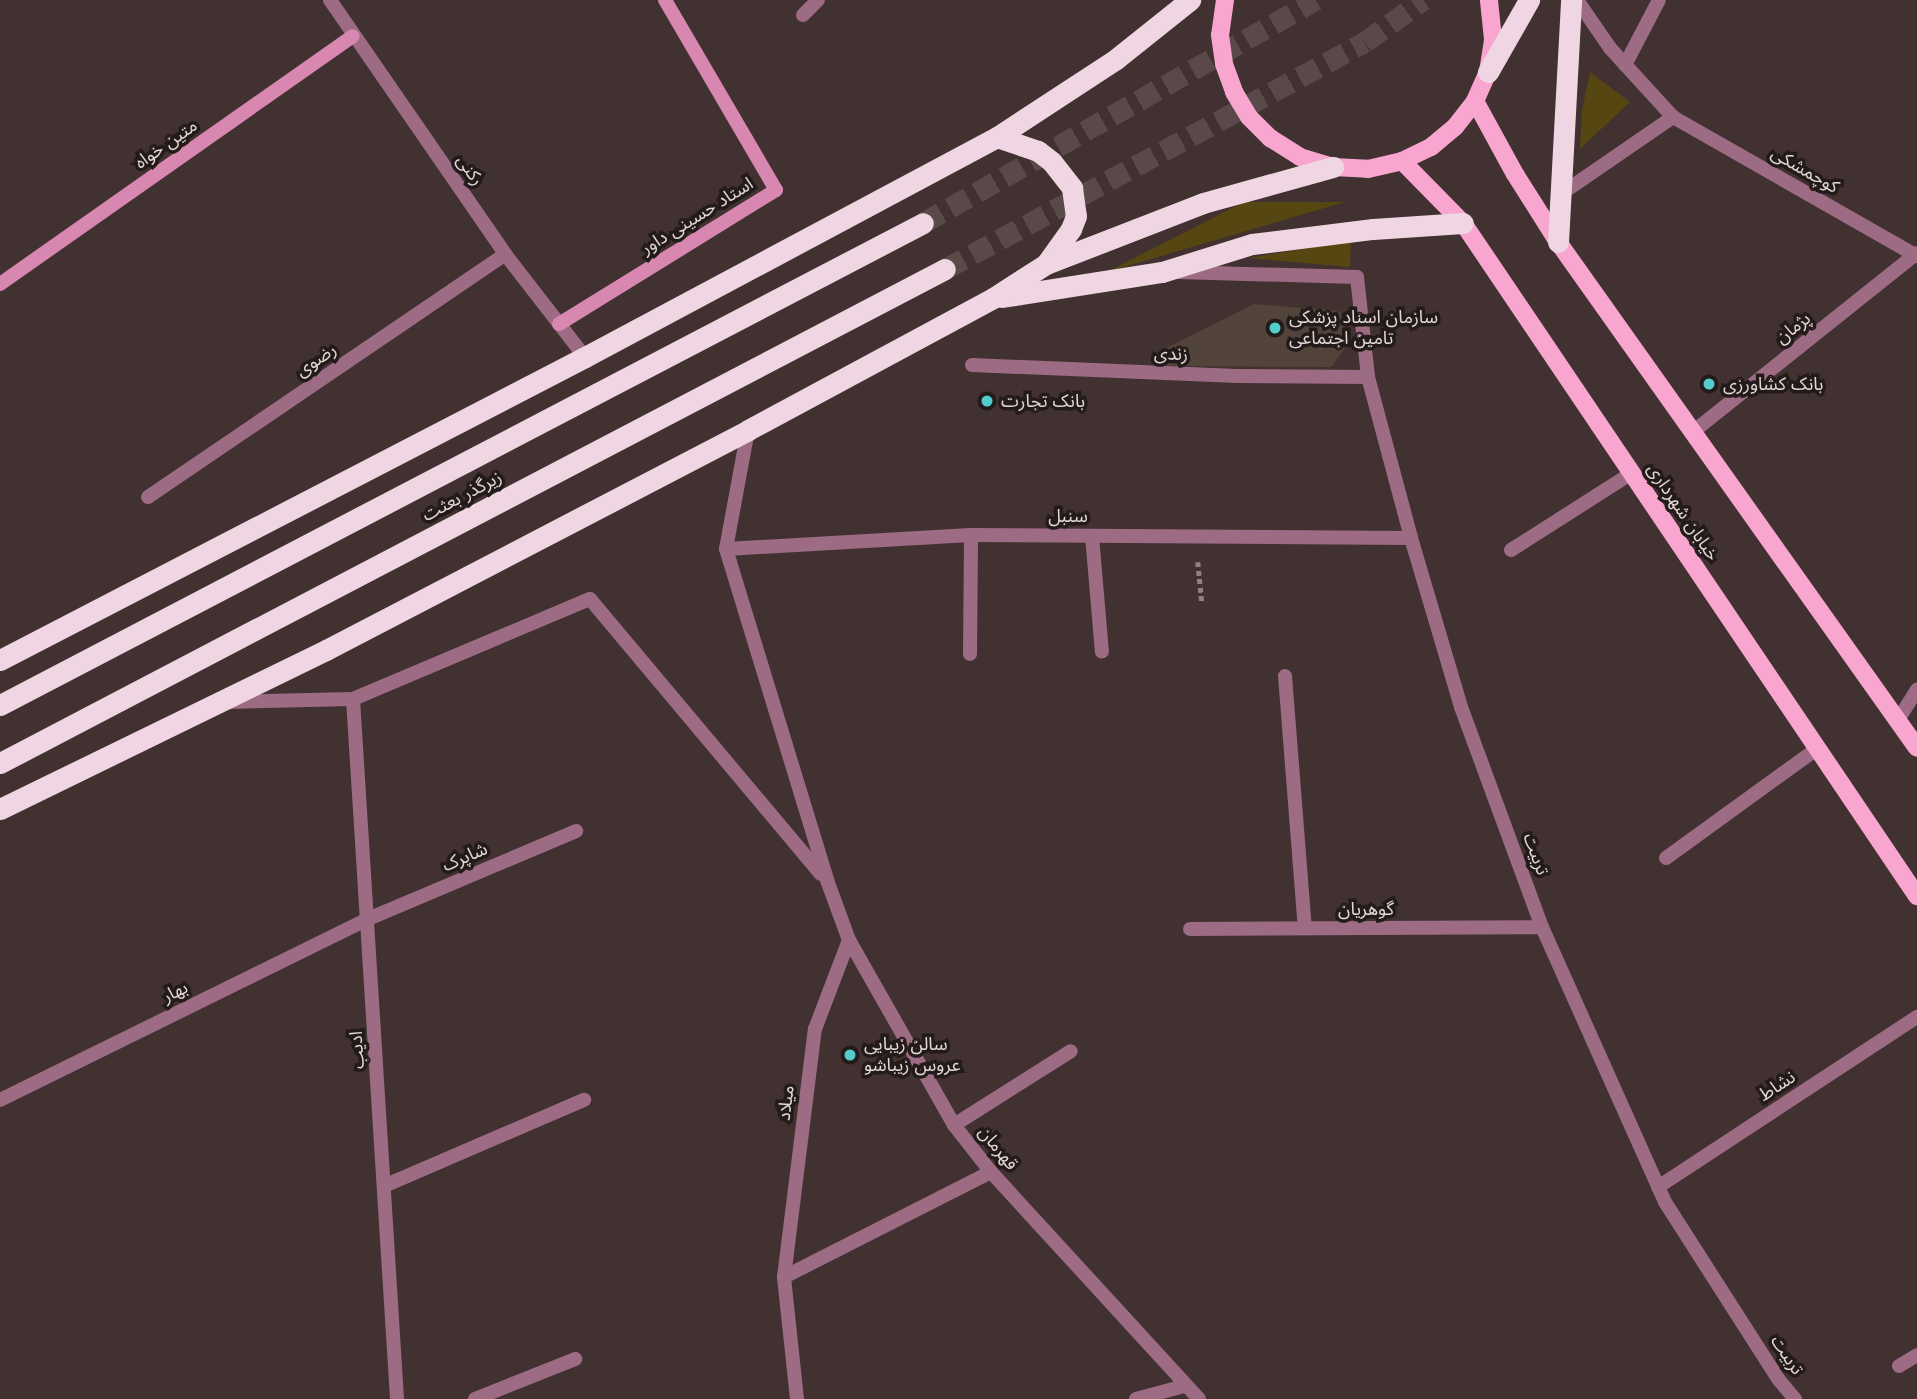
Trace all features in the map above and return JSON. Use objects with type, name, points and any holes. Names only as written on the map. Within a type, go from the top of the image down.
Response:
[{"type":"highway","points":[[0,660],[585,357],[997,137],[1116,59],[1190,0]]},
{"type":"highway","points":[[1488,72],[1529,0]]},
{"type":"highway","points":[[1559,242],[1559,196],[1574,0]]},
{"type":"highway","points":[[997,137],[1038,151],[1052,162],[1072,188],[1076,216],[1072,229],[1046,264]]},
{"type":"highway","points":[[0,809],[219,702],[748,430],[993,298],[1046,264],[1203,203],[1333,167]]},
{"type":"highway","name":"زیرگذر بعثت","points":[[0,705],[923,223]]},
{"type":"highway","points":[[993,298],[1162,272],[1252,244],[1373,229],[1463,223]]},
{"type":"highway","name":"زیرگذر بعثت","points":[[0,763],[945,269]]},
{"type":"main road","points":[[1225,0],[1220,35],[1224,64],[1234,92],[1250,117],[1270,138],[1300,157],[1333,167],[1368,169],[1402,161],[1439,140],[1455,127],[1475,101],[1488,72],[1493,39],[1489,0]]},
{"type":"main road","points":[[1475,101],[1515,174],[1559,242],[1917,748]]},
{"type":"main road","name":"خیابان شهرداری","points":[[1402,161],[1463,223],[1917,896]]},
{"type":"street","name":"رکنی","points":[[330,0],[505,254],[585,357]]},
{"type":"street","name":"استاد حسینی داور","points":[[559,324],[776,190],[665,0]]},
{"type":"street","points":[[803,15],[818,0]]},
{"type":"street","name":"کوچمشکی","points":[[1574,0],[1625,65],[1673,117],[1916,255]]},
{"type":"street","points":[[1625,65],[1660,0]]},
{"type":"street","name":"متین خواه","points":[[0,284],[353,36]]},
{"type":"street","points":[[1559,196],[1673,117]]},
{"type":"street","name":"رضوی","points":[[148,497],[505,254]]},
{"type":"street","name":"پژمان","points":[[1694,431],[1916,255]]},
{"type":"street","name":"تربیت","points":[[1162,272],[1357,277],[1368,377],[1411,538],[1461,707],[1542,927],[1658,1187],[1772,1369],[1795,1399]]},
{"type":"street","name":"زندی","points":[[972,365],[1237,376],[1368,377]]},
{"type":"street","points":[[726,549],[748,430]]},
{"type":"street","points":[[1511,550],[1632,473]]},
{"type":"street","points":[[970,654],[971,535]]},
{"type":"street","name":"سنبل","points":[[726,549],[971,535],[1411,538]]},
{"type":"street","points":[[1092,536],[1102,652]]},
{"type":"street","name":"قهرمان","points":[[726,549],[827,880],[849,940],[954,1125],[991,1172],[1184,1386],[1199,1399]]},
{"type":"street","points":[[219,702],[352,699],[590,599],[827,880]]},
{"type":"street","points":[[1285,676],[1306,928]]},
{"type":"street","points":[[1898,720],[1917,690]]},
{"type":"street","name":"ادیب","points":[[352,699],[397,1399]]},
{"type":"street","points":[[1666,858],[1818,748]]},
{"type":"street","name":"شاپرک","points":[[368,919],[576,831]]},
{"type":"street","name":"بهار","points":[[0,1100],[368,919]]},
{"type":"street","name":"گوهریان","points":[[1190,929],[1542,927]]},
{"type":"street","name":"میلاد","points":[[797,1399],[784,1277],[814,1029],[849,940]]},
{"type":"street","name":"نشاط","points":[[1658,1187],[1917,1017]]},
{"type":"street","points":[[954,1125],[1071,1051]]},
{"type":"street","points":[[384,1186],[584,1100]]},
{"type":"street","points":[[784,1277],[991,1172]]},
{"type":"street","points":[[1899,1366],[1917,1355]]},
{"type":"street","points":[[475,1399],[575,1359]]},
{"type":"street","points":[[1136,1399],[1184,1386]]},
{"type":"path","points":[[1195,535],[1202,603]]},
{"type":"shaded area","points":[[1590,72],[1630,102],[1580,149],[1582,110]]},
{"type":"shaded area","points":[[1244,202],[1345,202],[1107,272]]},
{"type":"shaded area","points":[[1351,241],[1350,267],[1248,258]]},
{"type":"building","name":"سازمان اسناد پزشکی تامین اجتماعی","points":[[1254,304],[1340,311],[1347,346],[1331,367],[1158,366],[1158,352]]},
{"type":"tunnel","points":[[923,223],[1316,0]]},
{"type":"tunnel","points":[[945,269],[1365,42],[1423,0]]},
{"type":"place","name":"سازمان اسناد پزشکی تامین اجتماعی","points":[[1275,328]]},
{"type":"place","name":"بانک کشاورزی","points":[[1709,384]]},
{"type":"place","name":"بانک تجارت","points":[[987,401]]},
{"type":"place","name":"سالن زیبایی عروس زیباشو","points":[[850,1055]]}]
